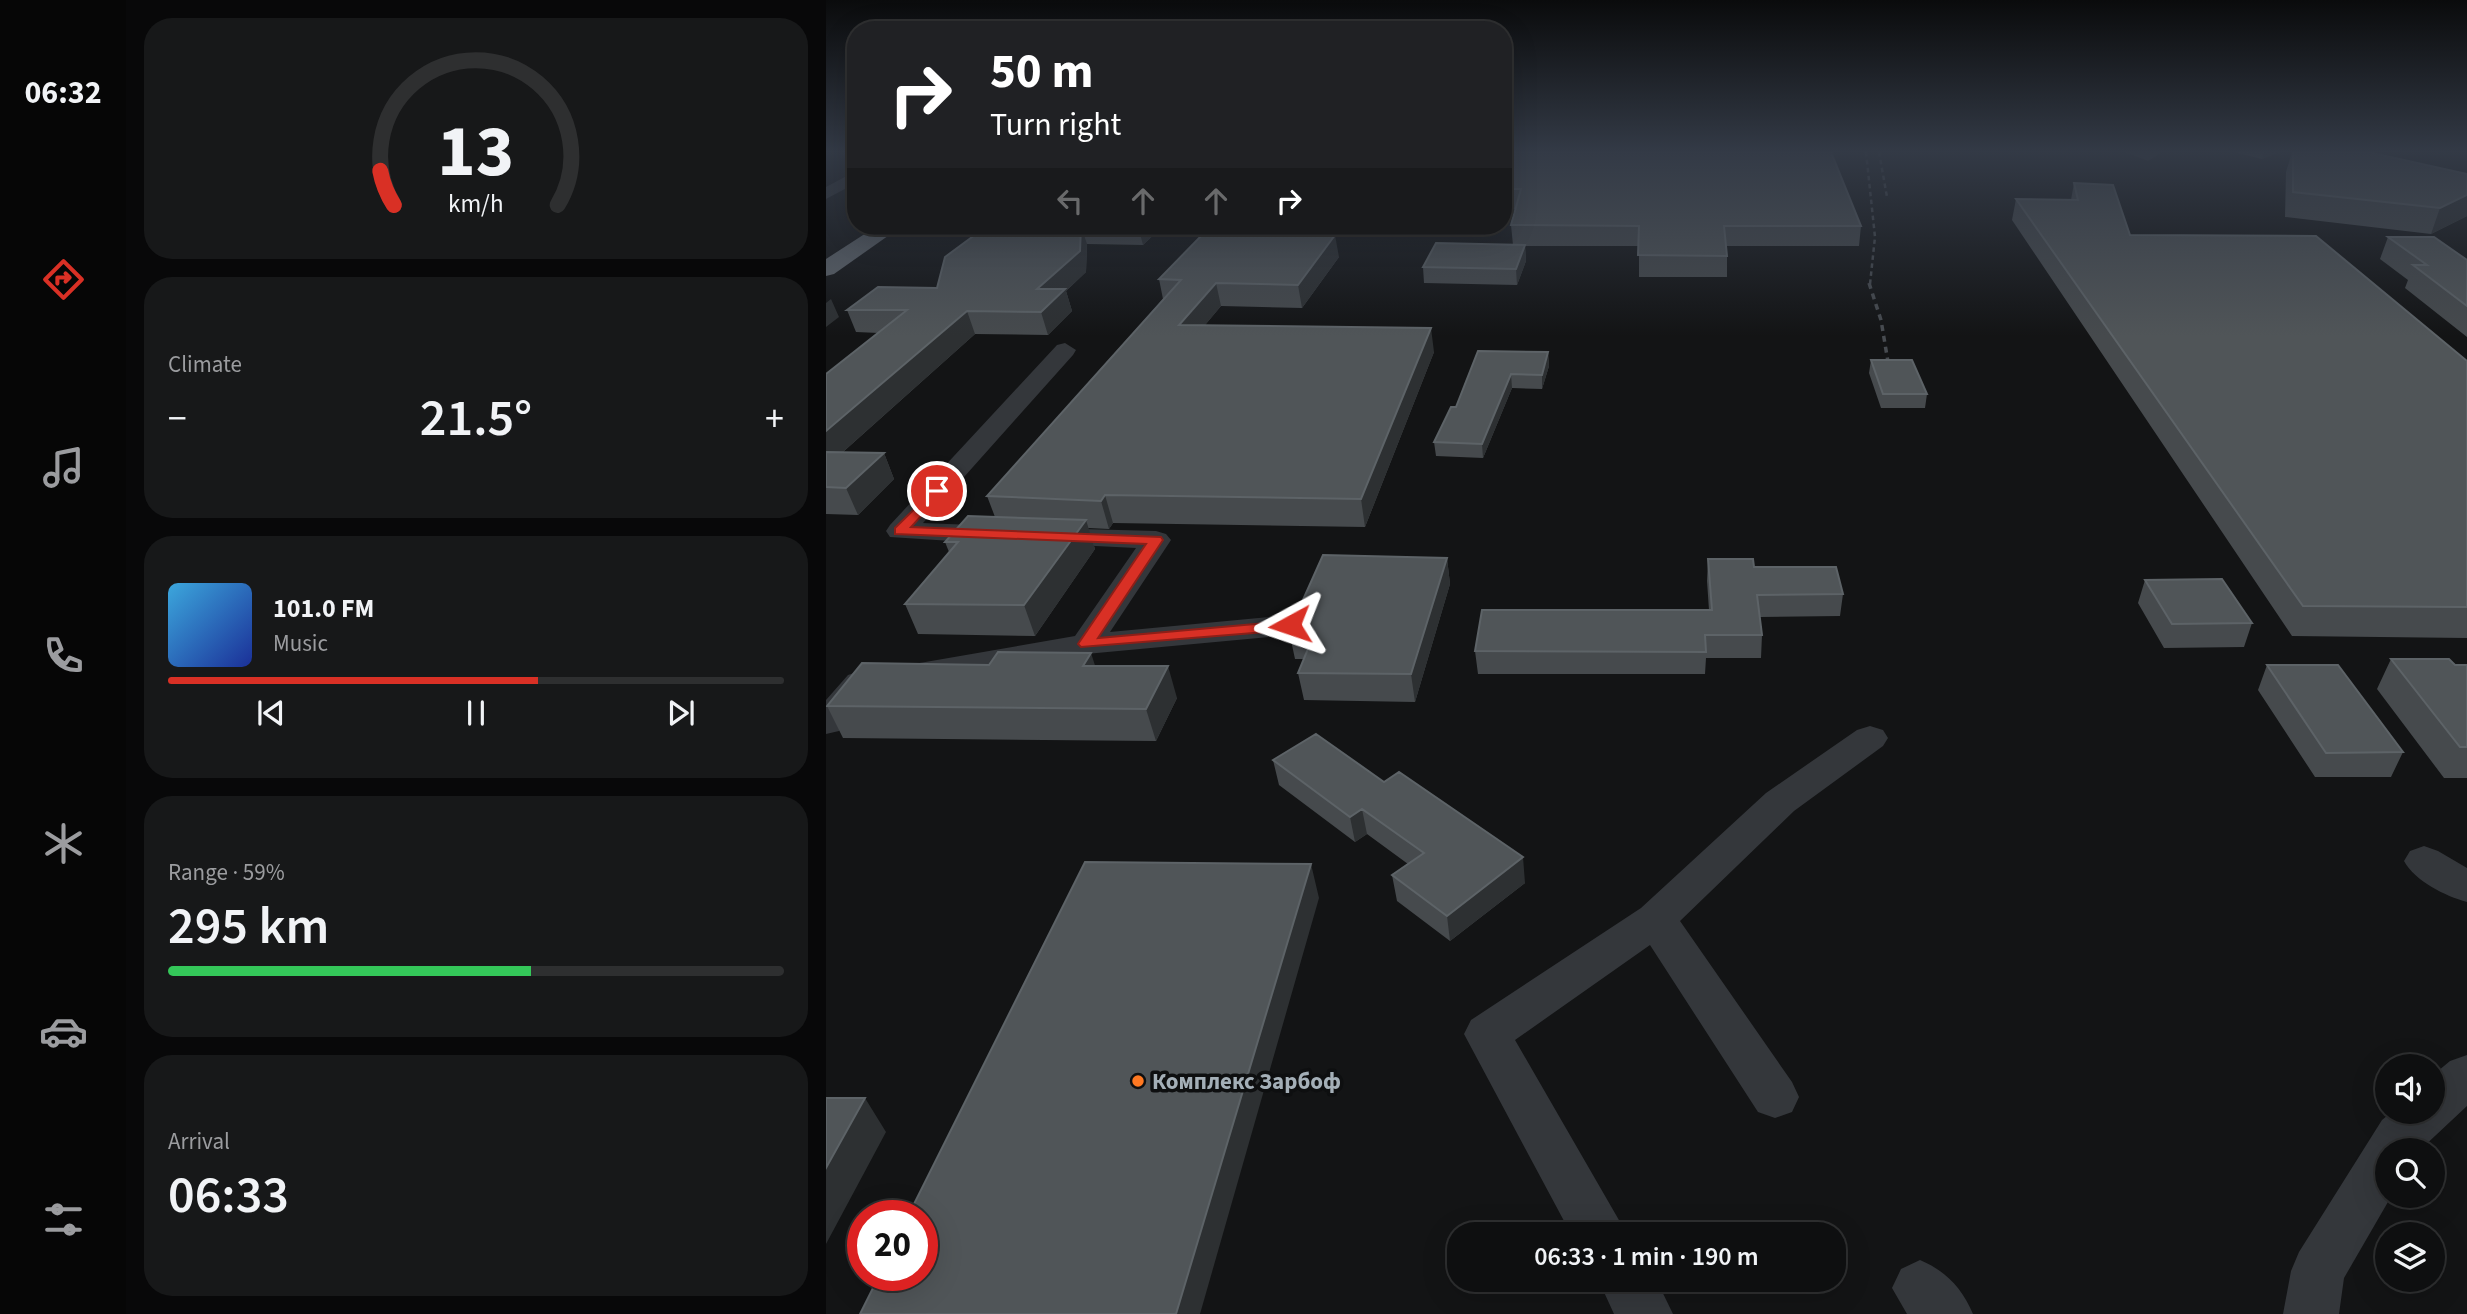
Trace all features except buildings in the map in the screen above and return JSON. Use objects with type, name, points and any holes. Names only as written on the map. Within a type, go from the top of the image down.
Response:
[{"type":"highway","points":[[826,253],[854,235]]},
{"type":"highway","points":[[826,269],[877,235]]},
{"type":"street","points":[[1065,350],[900,531],[1156,540],[1086,644]]},
{"type":"street","points":[[826,723],[861,682],[1086,644],[1290,625]]},
{"type":"street","points":[[1593,1222],[1487,1034],[1656,919],[1780,802],[1870,738]]},
{"type":"street","points":[[2424,861],[2467,887]]},
{"type":"street","points":[[1656,919],[1776,1097]]},
{"type":"street","points":[[2399,1138],[2448,1098]]},
{"type":"street","points":[[2311,1314],[2318,1271],[2375,1177]]},
{"type":"street","points":[[1632,1292],[1645,1314]]},
{"type":"railway","points":[[1870,284],[1875,237],[1872,213]]},
{"type":"railway","points":[[1869,283],[1881,320],[1889,368]]},
{"type":"place","name":"Комплекс Зарбоф","points":[[1138,1081]]},
{"type":"route","points":[[937,491],[900,531],[1156,540],[1086,644],[1290,625]]}]
